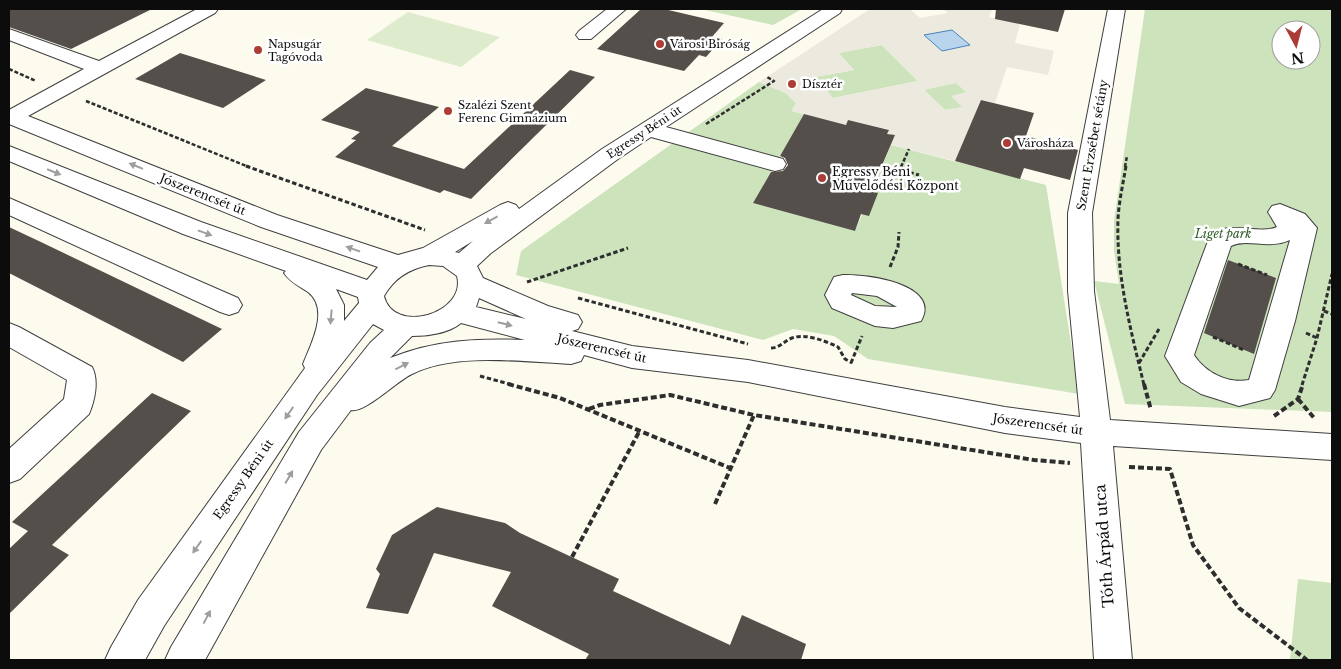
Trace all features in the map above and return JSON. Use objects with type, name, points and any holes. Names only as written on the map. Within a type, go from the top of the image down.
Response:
[{"type":"street","points":[[9,117],[210,9]]},
{"type":"street","points":[[585,35],[617,9]]},
{"type":"street","name":"Egressy Béni út","points":[[467,274],[482,247],[610,154],[834,9]]},
{"type":"street","name":"Szent Erzsébet sétány","points":[[1095,432],[1088,342],[1081,291],[1080,208],[1118,9]]},
{"type":"street","points":[[9,34],[99,68]]},
{"type":"street","name":"Jószerencsét út","points":[[9,117],[269,220],[399,264]]},
{"type":"street","points":[[648,129],[775,164]]},
{"type":"street","points":[[9,154],[373,299]]},
{"type":"street","points":[[429,256],[441,257],[467,274],[468,298],[458,312],[444,320],[427,326],[405,327],[390,324],[379,316],[373,299],[378,282],[399,264],[429,256],[459,237],[610,154]]},
{"type":"street","points":[[9,206],[229,305]]},
{"type":"street","points":[[1280,212],[1297,220],[1305,228],[1281,321],[1260,390],[1240,394],[1211,386],[1191,374],[1179,356],[1220,241],[1234,235],[1274,238],[1289,231],[1289,222],[1280,212]]},
{"type":"street","points":[[278,260],[322,289],[333,311],[328,339],[307,386]]},
{"type":"street","name":"Jószerencsét út","points":[[467,274],[540,314],[751,359],[1005,420],[1095,432],[1332,447]]},
{"type":"street","name":"Egressy Béni út","points":[[124,660],[151,613],[307,386],[373,299]]},
{"type":"street","name":"Jószerencsét út","points":[[458,312],[632,357],[751,359]]},
{"type":"street","points":[[184,660],[310,440],[380,351],[405,327]]},
{"type":"street","points":[[9,334],[82,375],[78,405],[9,469]]},
{"type":"street","points":[[310,440],[369,387],[402,365],[432,355],[508,350],[632,357]]},
{"type":"street","name":"Tóth Árpád utca","points":[[1095,432],[1113,660]]},
{"type":"path","points":[[9,69],[283,181],[418,229],[459,237]]},
{"type":"path","points":[[909,149],[900,170],[919,175]]},
{"type":"path","points":[[1126,156],[1118,222],[1118,252],[1133,336],[1151,413],[1142,412]]},
{"type":"path","points":[[898,247],[899,232]]},
{"type":"path","points":[[533,286],[524,284],[628,248]]},
{"type":"path","points":[[1281,418],[1272,418],[1298,399],[1324,311],[1332,274]]},
{"type":"path","points":[[572,296],[751,359]]},
{"type":"path","points":[[1324,311],[1332,314]]},
{"type":"path","points":[[851,363],[870,314]]},
{"type":"path","points":[[766,348],[779,347],[793,338],[814,339],[838,347],[845,358],[857,365]]},
{"type":"path","points":[[475,375],[560,398],[730,468]]},
{"type":"path","points":[[589,409],[600,404],[670,395],[754,415],[1034,460],[1170,469],[1193,545],[1238,608],[1307,660]]},
{"type":"path","points":[[1298,399],[1316,419]]},
{"type":"path","points":[[715,504],[754,415]]},
{"type":"path","points":[[1307,419],[1324,419]]},
{"type":"path","points":[[572,557],[640,432]]},
{"type":"green space","points":[[701,9],[802,9],[773,25]]},
{"type":"green space","name":"Liget park","points":[[1145,9],[1332,9],[1332,412],[1125,404],[1094,281],[1119,284],[1114,251],[1114,221]]},
{"type":"green space","points":[[408,12],[500,37],[461,67],[367,40]]},
{"type":"green space","points":[[882,45],[918,81],[833,98],[815,77],[854,70],[838,53]]},
{"type":"green space","points":[[759,82],[786,93],[796,103],[792,111],[804,114],[753,203],[855,231],[891,145],[1046,185],[1079,394],[868,359],[834,336],[793,329],[763,340],[516,275],[521,251]]},
{"type":"green space","points":[[956,83],[967,92],[963,107],[945,110],[923,89]]},
{"type":"green space","points":[[1298,579],[1332,583],[1332,660],[1290,660]]},
{"type":"shaded area","name":"Dísztér","points":[[870,9],[910,9],[920,18],[948,13],[943,9],[992,9],[989,17],[1020,24],[1015,43],[1054,51],[1048,75],[1007,67],[995,103],[981,100],[955,161],[891,145],[895,136],[887,134],[888,129],[848,120],[846,125],[791,111],[796,103],[786,93],[759,82]],"holes":[[[882,45],[918,81],[833,98],[816,77],[854,70],[839,53]],[[956,83],[966,92],[951,96],[962,107],[945,110],[924,90]]]},
{"type":"water","points":[[952,30],[970,45],[942,51],[924,35]]},
{"type":"building","points":[[9,9],[152,9],[71,49],[9,27]]},
{"type":"building","name":"Városi Biróság","points":[[641,9],[664,9],[724,23],[712,37],[722,39],[706,57],[699,55],[684,71],[597,49]]},
{"type":"building","points":[[996,9],[1065,9],[1058,32],[995,19]]},
{"type":"building","points":[[180,53],[266,80],[223,108],[135,79]]},
{"type":"building","points":[[570,70],[595,77],[471,199],[444,190],[440,193],[335,157],[356,140],[351,139],[360,132],[321,120],[366,88],[439,107],[392,146],[464,169]]},
{"type":"building","name":"Városháza","points":[[981,100],[1034,113],[1026,136],[1078,150],[1070,180],[1024,168],[1020,179],[955,161]]},
{"type":"building","name":"Egressy Béni Művelődési Központ","points":[[804,114],[846,125],[848,120],[889,130],[887,134],[895,135],[871,191],[878,193],[869,216],[861,214],[855,231],[753,203],[771,172],[783,171],[788,165],[785,158],[780,156]]},
{"type":"building","points":[[9,227],[222,329],[183,362],[9,273]]},
{"type":"building","points":[[1228,260],[1276,278],[1254,354],[1204,333]]},
{"type":"building","points":[[152,393],[191,411],[52,545],[69,555],[9,614],[9,549],[28,531],[12,522]]},
{"type":"building","points":[[437,507],[505,523],[520,533],[619,579],[613,591],[730,645],[742,615],[806,644],[801,660],[585,660],[589,654],[492,606],[511,572],[434,553],[408,614],[366,608],[380,574],[376,569],[392,535]]},
{"type":"place","name":"Városi Biróság","points":[[660,44]]},
{"type":"place","name":"Napsugár Tagóvoda","points":[[258,50]]},
{"type":"place","name":"Dísztér","points":[[792,84]]},
{"type":"place","name":"Szalézi Szent Ferenc Gimnázium","points":[[448,111]]},
{"type":"place","name":"Városháza","points":[[1007,143]]},
{"type":"place","name":"Egressy Béni Művelődési Központ","points":[[822,178]]}]
